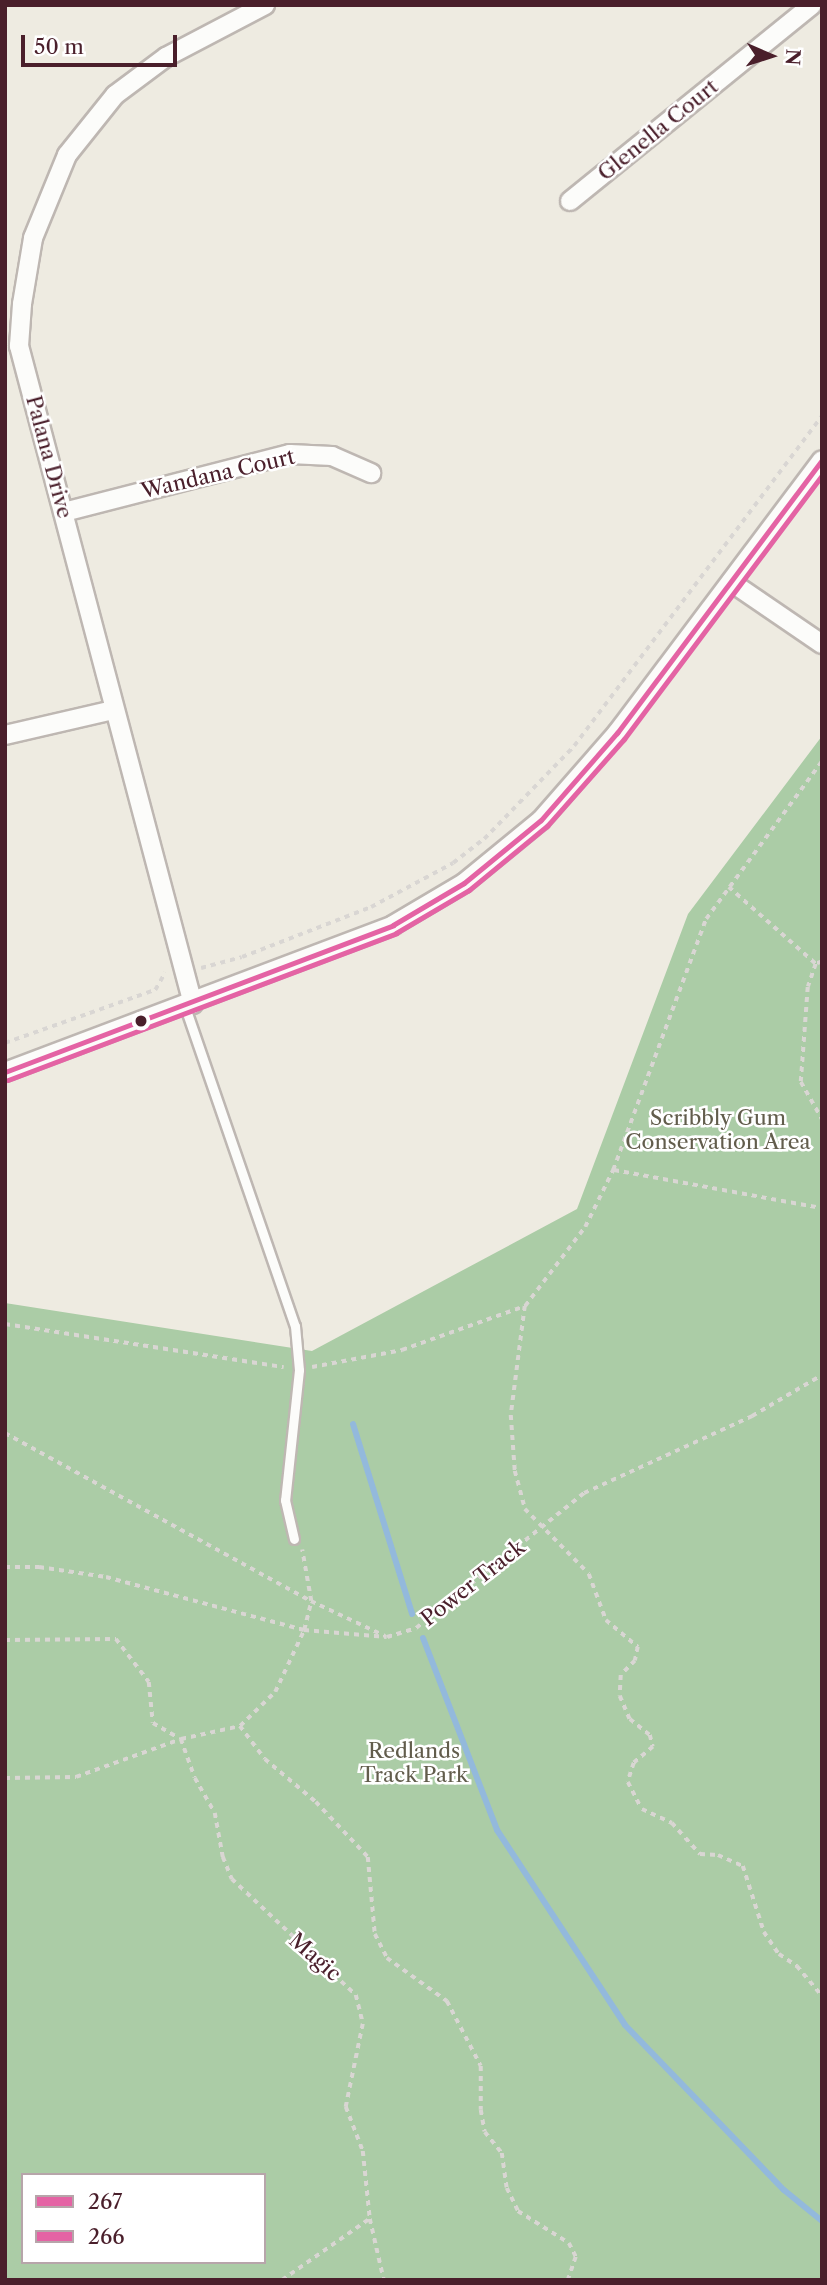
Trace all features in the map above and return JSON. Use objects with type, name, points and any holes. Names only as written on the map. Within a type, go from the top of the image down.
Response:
[{"type":"street","name":"Palana Drive","points":[[189,1006],[64,512],[12,347],[33,238],[67,155],[115,95],[145,72],[265,5]]},
{"type":"street","name":"Glenella Court","points":[[570,201],[812,5]]},
{"type":"street","name":"Wandana Court","points":[[64,512],[290,454],[332,456],[370,473]]},
{"type":"street","points":[[5,1072],[189,1006],[393,925],[464,883],[541,820],[617,733],[822,460]]},
{"type":"street","points":[[731,582],[822,644]]},
{"type":"street","points":[[5,735],[113,710]]},
{"type":"lane","points":[[189,1006],[295,1326],[299,1370],[285,1500],[294,1539]]},
{"type":"path","points":[[207,967],[372,907],[453,863],[484,839],[574,746],[822,416]]},
{"type":"path","points":[[822,761],[706,919],[613,1170],[585,1227],[525,1306],[511,1415],[515,1471],[525,1508],[589,1574],[606,1620],[638,1647],[635,1661],[621,1675],[620,1696],[630,1719],[650,1735],[653,1747],[634,1763],[628,1782],[642,1809],[672,1823],[700,1854],[718,1856],[743,1866],[764,1931],[779,1954],[797,1966],[822,1996]]},
{"type":"path","points":[[729,887],[816,964]]},
{"type":"path","points":[[816,964],[822,962]]},
{"type":"path","points":[[816,964],[808,987],[801,1082],[822,1119]]},
{"type":"path","points":[[5,1043],[155,990],[166,973],[173,972]]},
{"type":"path","points":[[613,1170],[822,1208]]},
{"type":"path","points":[[5,1324],[299,1370],[402,1350],[525,1306]]},
{"type":"path","name":"Power Track","points":[[5,1567],[39,1567],[106,1577],[304,1630],[387,1637],[416,1628],[543,1529],[584,1493],[752,1416],[822,1375]]},
{"type":"path","points":[[5,1433],[311,1601],[387,1637]]},
{"type":"path","points":[[5,1778],[76,1777],[181,1739],[240,1726],[275,1692],[304,1630],[311,1601],[307,1557],[294,1539]]},
{"type":"path","points":[[5,1640],[116,1639],[149,1682],[153,1723],[164,1734],[181,1739]]},
{"type":"path","points":[[240,1726],[265,1759],[316,1802],[368,1857],[375,1934],[387,1958],[447,2001],[481,2066],[481,2110],[485,2132],[502,2153],[507,2188],[518,2211],[569,2243],[576,2257],[568,2280]]},
{"type":"path","name":"Magic","points":[[181,1739],[195,1778],[215,1813],[223,1857],[232,1879],[356,1995],[363,2024],[346,2107],[363,2151],[370,2219],[384,2280]]},
{"type":"path","points":[[282,2280],[370,2219]]},
{"type":"green space","name":"Redlands Track Park","points":[[822,736],[822,2280],[5,2280],[5,1303],[312,1351],[577,1209],[688,914]]},
{"type":"waterway","points":[[353,1424],[412,1614]]},
{"type":"waterway","points":[[423,1638],[497,1830],[625,2025],[784,2190],[822,2221]]},
{"type":"transit line","name":"267","points":[[5,1072],[393,925],[464,883],[541,820],[617,733],[822,460]]},
{"type":"transit line","name":"266","points":[[8,1080],[396,933],[469,890],[547,826],[624,739],[822,475]]},
{"type":"park label","name":"Scribbly Gum Conservation Area","points":[[718,1130]]}]
